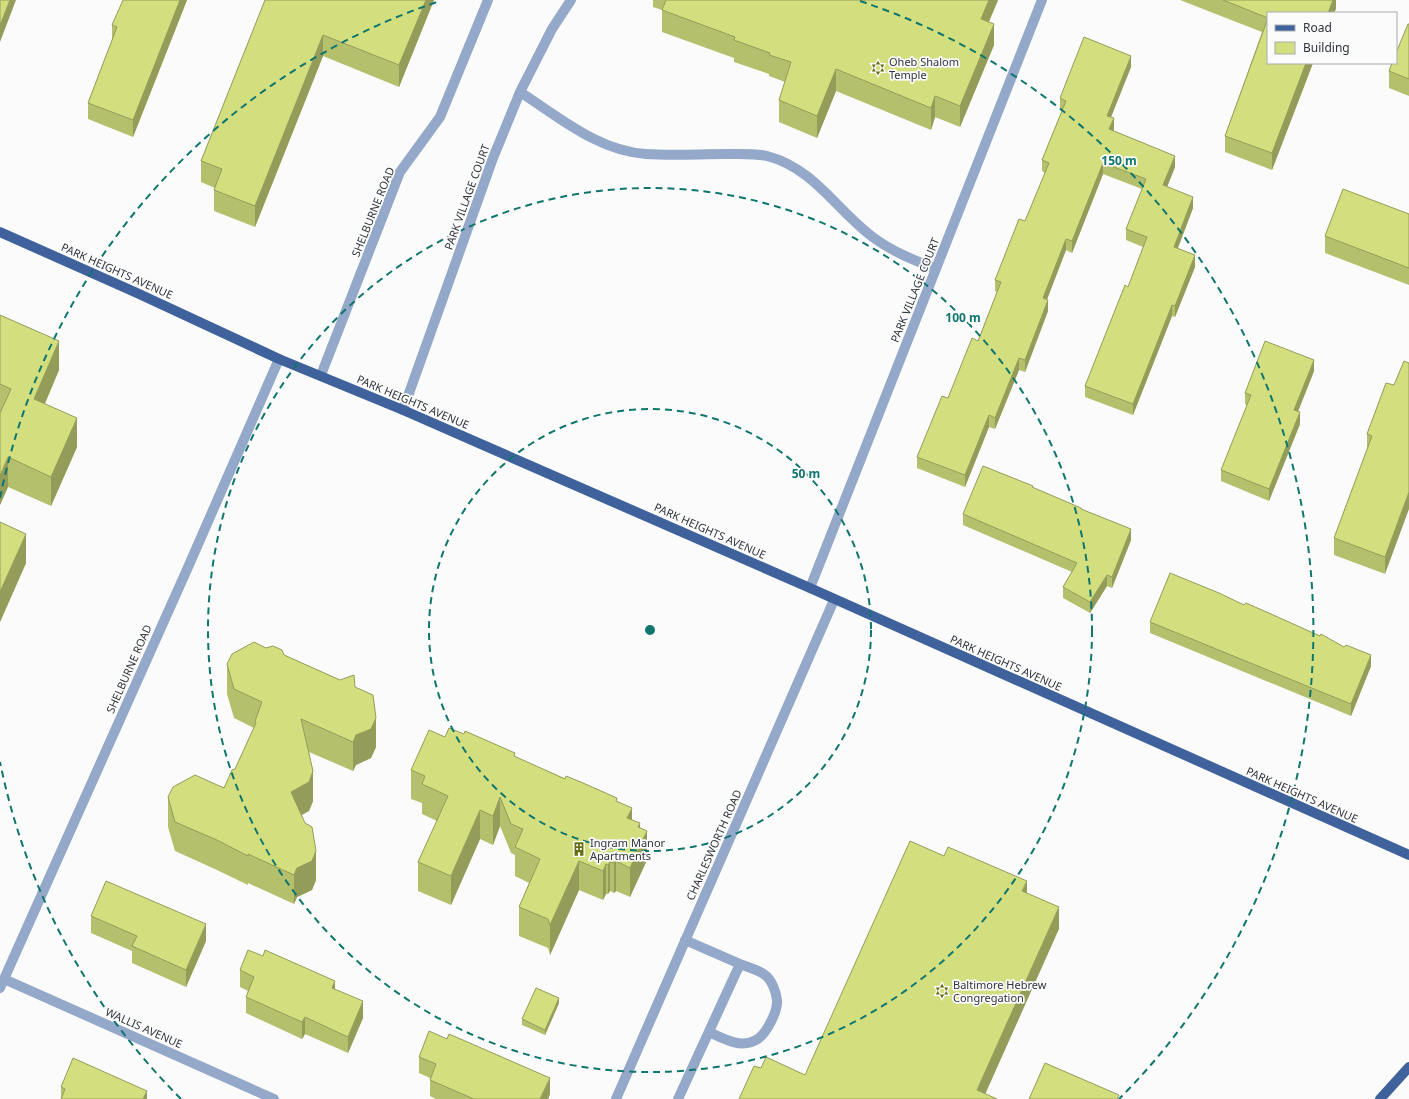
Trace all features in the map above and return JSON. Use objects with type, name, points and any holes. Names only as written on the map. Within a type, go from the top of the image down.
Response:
[{"type":"main road","name":"PARK HEIGHTS AVENUE","points":[[0,232],[137,293],[279,359],[403,410],[810,588],[1409,855]]},
{"type":"main road","points":[[1380,1099],[1409,1067]]},
{"type":"street","name":"SHELBURNE ROAD","points":[[321,375],[400,172],[440,117],[488,0]]},
{"type":"street","name":"PARK VILLAGE COURT","points":[[403,410],[493,158],[520,92],[552,29],[571,0]]},
{"type":"street","name":"PARK VILLAGE COURT","points":[[810,588],[1042,0]]},
{"type":"street","points":[[520,92],[593,139],[616,149],[645,154],[738,154],[767,156],[797,168],[821,188],[846,214],[873,237],[896,252],[936,269]]},
{"type":"street","name":"SHELBURNE ROAD","points":[[2,984],[279,359]]},
{"type":"street","name":"CHARLESWORTH ROAD","points":[[616,1099],[834,600]]},
{"type":"street","points":[[685,940],[765,975],[772,984],[777,1001],[773,1019],[769,1028],[756,1040],[745,1043],[733,1042],[709,1032]]},
{"type":"street","points":[[678,1099],[740,964]]},
{"type":"street","name":"WALLIS AVENUE","points":[[2,984],[274,1099]]},
{"type":"building","points":[[0,0],[10,0],[0,25]]},
{"type":"building","points":[[123,0],[180,0],[133,120],[88,103],[117,27],[112,25]]},
{"type":"building","points":[[265,0],[426,0],[399,65],[323,35],[255,206],[214,190],[222,169],[201,161]]},
{"type":"building","name":"Oheb Shalom Temple","points":[[666,0],[989,0],[981,19],[994,24],[960,106],[935,96],[931,108],[836,69],[817,116],[779,100],[791,62],[769,55],[770,53],[734,40],[735,37],[662,10]]},
{"type":"building","points":[[1223,0],[1333,0],[1328,12],[1267,12],[1267,18]]},
{"type":"building","points":[[1267,21],[1267,64],[1306,64],[1272,153],[1225,136]]},
{"type":"building","points":[[1409,24],[1409,79],[1389,71],[1392,64],[1397,64],[1397,51]]},
{"type":"building","points":[[1084,37],[1131,56],[1107,116],[1114,118],[1109,129],[1175,156],[1163,185],[1193,197],[1174,247],[1195,255],[1175,306],[1172,305],[1133,404],[1085,386],[1125,285],[1128,287],[1147,237],[1126,229],[1146,179],[1103,163],[1072,241],[1066,239],[1043,298],[1048,300],[1025,360],[1019,358],[995,418],[989,415],[965,475],[917,457],[942,396],[948,398],[972,338],[978,341],[1001,282],[995,280],[1019,219],[1025,221],[1049,163],[1042,160],[1066,101],[1060,98]]},
{"type":"building","points":[[1343,189],[1409,214],[1409,268],[1325,236]]},
{"type":"building","points":[[0,315],[59,341],[34,399],[77,418],[51,477],[8,457],[0,476],[0,413],[11,389],[0,384]]},
{"type":"building","points":[[1265,341],[1314,360],[1294,410],[1300,412],[1269,489],[1221,470],[1251,395],[1245,393]]},
{"type":"building","points":[[1404,361],[1409,363],[1409,492],[1385,557],[1334,538],[1372,436],[1367,434],[1386,383],[1394,385]]},
{"type":"building","points":[[983,466],[1131,529],[1112,577],[1107,575],[1090,602],[1063,587],[1077,563],[963,514]]},
{"type":"building","points":[[0,522],[26,534],[0,592]]},
{"type":"building","points":[[1170,573],[1244,605],[1246,603],[1320,636],[1321,634],[1344,647],[1346,645],[1371,655],[1351,704],[1150,622]]},
{"type":"building","points":[[254,642],[266,648],[273,646],[282,650],[284,655],[340,680],[354,675],[355,687],[373,695],[376,718],[371,729],[356,735],[353,742],[301,719],[313,771],[309,782],[291,792],[305,823],[312,827],[316,851],[312,861],[297,868],[294,875],[248,854],[248,856],[217,840],[175,822],[168,797],[173,787],[195,775],[224,788],[232,770],[235,769],[256,723],[255,721],[262,702],[234,689],[227,664],[232,654]]},
{"type":"building","name":"Ingram Manor Apartments","points":[[449,728],[464,734],[465,731],[515,753],[514,756],[565,779],[566,776],[617,798],[616,801],[632,808],[627,818],[640,823],[638,827],[647,831],[630,868],[616,861],[614,863],[610,862],[608,865],[606,864],[603,871],[579,861],[550,925],[548,919],[519,907],[540,859],[515,847],[523,829],[511,824],[500,797],[493,816],[480,810],[451,876],[418,862],[448,796],[422,784],[425,776],[411,770],[429,730],[445,737]]},
{"type":"building","name":"Baltimore Hebrew Congregation","points":[[910,841],[944,856],[948,847],[1027,881],[1022,891],[1059,907],[977,1090],[997,1099],[739,1099],[754,1066],[761,1068],[766,1057],[805,1075]]},
{"type":"building","points":[[106,881],[206,924],[186,970],[132,946],[137,936],[91,916]]},
{"type":"building","points":[[248,950],[263,956],[265,950],[335,981],[332,988],[363,1001],[348,1037],[305,1017],[302,1022],[246,997],[254,977],[240,970]]},
{"type":"building","points":[[536,988],[559,998],[545,1030],[522,1019]]},
{"type":"building","points":[[429,1031],[447,1039],[449,1034],[550,1078],[540,1099],[474,1099],[430,1080],[436,1064],[419,1057]]},
{"type":"building","points":[[73,1058],[147,1091],[143,1099],[61,1099],[65,1089],[61,1087]]},
{"type":"building","points":[[1045,1063],[1119,1095],[1117,1099],[1029,1099]]},
{"type":"place","name":"Oheb Shalom Temple","points":[[878,68]]},
{"type":"place","name":"Ingram Manor Apartments","points":[[579,849]]},
{"type":"place","name":"Baltimore Hebrew Congregation","points":[[942,991]]}]
